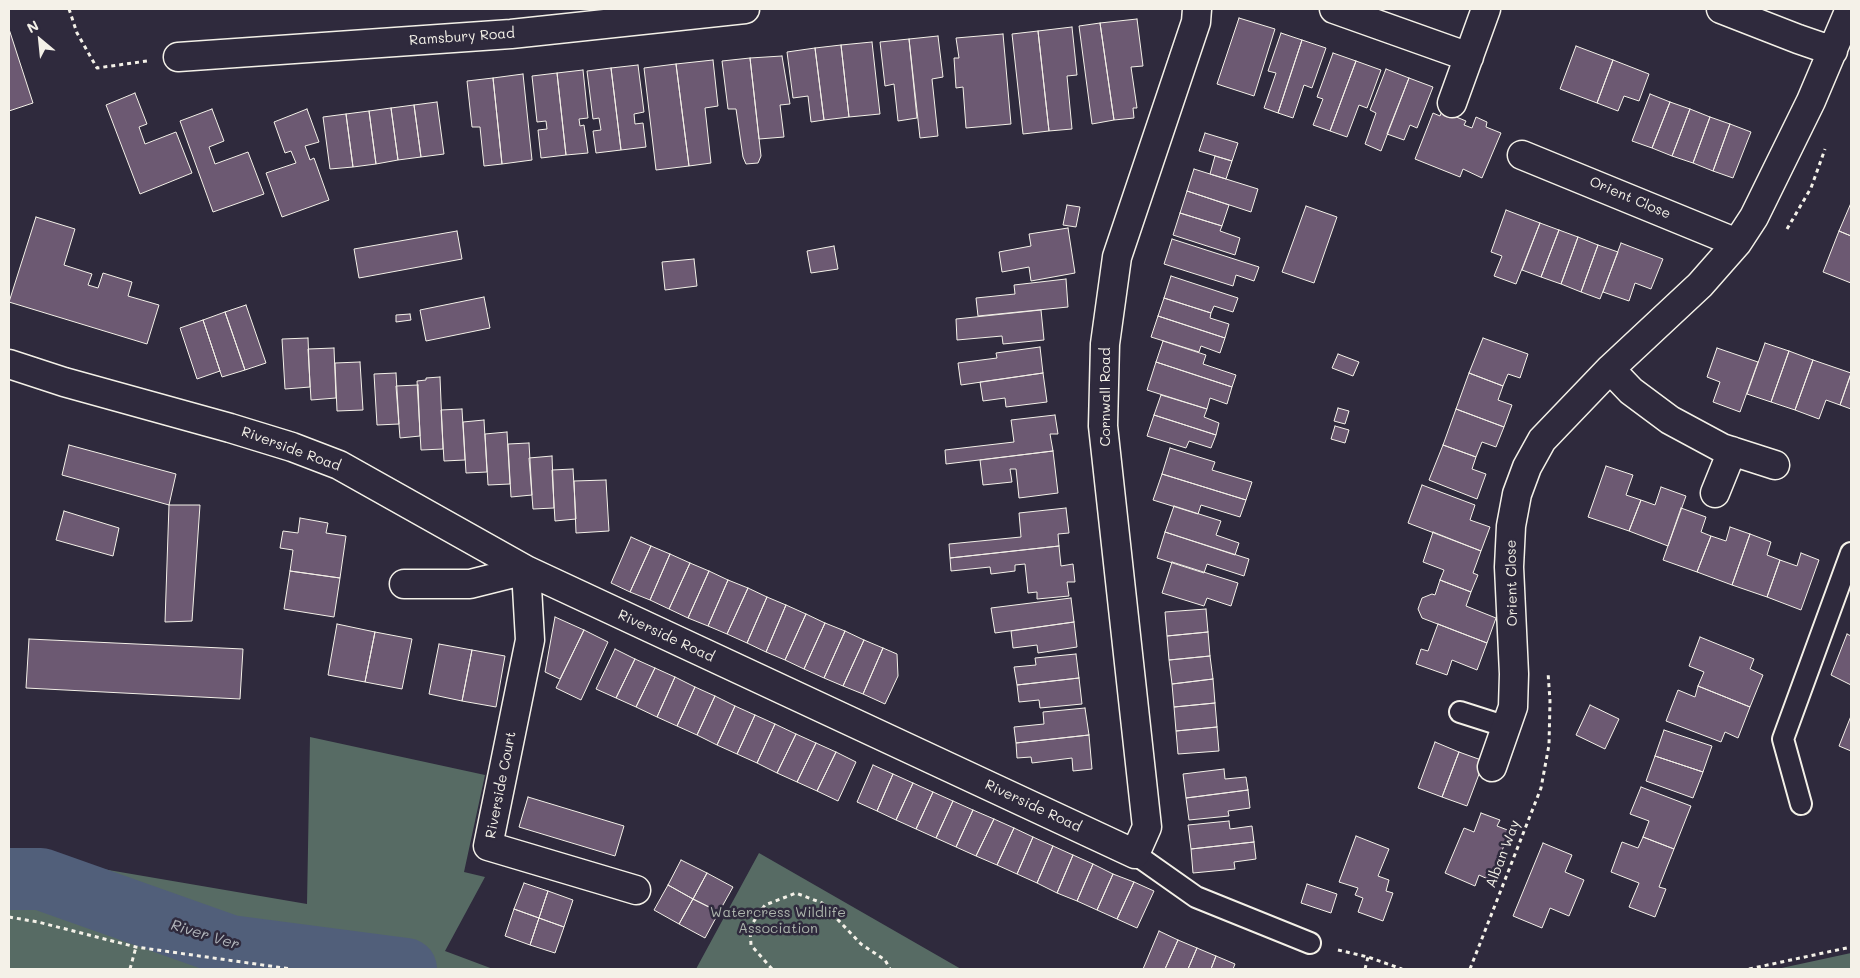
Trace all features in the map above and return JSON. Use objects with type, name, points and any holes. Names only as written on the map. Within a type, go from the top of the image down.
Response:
[{"type":"street","name":"Ramsbury Road","points":[[178,57],[511,34],[745,9]]},
{"type":"street","name":"Cornwall Road","points":[[1135,854],[1146,827],[1103,426],[1105,344],[1117,257],[1196,22],[1197,9]]},
{"type":"street","points":[[1334,9],[1469,57]]},
{"type":"street","points":[[1452,103],[1486,9]]},
{"type":"street","points":[[1721,9],[1798,40],[1833,51]]},
{"type":"street","name":"Orient Close","points":[[1492,767],[1513,707],[1514,674],[1509,567],[1511,526],[1517,494],[1527,467],[1542,440],[1610,369],[1700,285],[1737,243],[1754,217],[1811,101],[1850,9]]},
{"type":"street","name":"Orient Close","points":[[1522,155],[1737,243]]},
{"type":"street","name":"Riverside Road","points":[[9,364],[64,382],[230,428],[292,447],[339,465],[526,570],[1135,854]]},
{"type":"street","points":[[1610,369],[1631,391],[1670,420],[1722,448],[1776,466]]},
{"type":"street","points":[[1715,493],[1732,451]]},
{"type":"street","points":[[404,584],[470,584],[526,570]]},
{"type":"street","name":"Riverside Court","points":[[526,570],[530,640],[488,846],[636,890]]},
{"type":"lane","points":[[1801,804],[1783,739],[1851,553]]},
{"type":"lane","points":[[1460,712],[1507,727]]},
{"type":"lane","name":"Riverside Road","points":[[1135,854],[1196,897],[1310,943]]},
{"type":"path","points":[[69,9],[77,33],[98,68],[178,57]]},
{"type":"path","name":"Alban Way","points":[[1470,969],[1541,788],[1549,745],[1550,701],[1548,670]]},
{"type":"path","points":[[772,969],[751,945],[750,927],[765,905],[796,893],[822,903],[861,944],[885,960],[890,969]]},
{"type":"path","points":[[9,916],[136,947],[291,969]]},
{"type":"path","points":[[130,969],[136,947]]},
{"type":"path","points":[[1749,969],[1851,947]]},
{"type":"path","points":[[1365,969],[1368,957],[1402,969]]},
{"type":"green space","points":[[310,737],[485,775],[464,872],[485,877],[445,951],[493,969],[9,969],[9,853],[307,904]]},
{"type":"green space","name":"Watercress Wildlife Association","points":[[759,853],[961,969],[696,969]]},
{"type":"green space","points":[[1851,953],[1851,969],[1777,969]]},
{"type":"building","points":[[1239,18],[1275,29],[1254,96],[1217,84]]},
{"type":"building","points":[[1137,19],[1143,66],[1131,67],[1137,108],[1133,108],[1134,118],[1114,120],[1100,23]]},
{"type":"building","points":[[1100,23],[1114,120],[1092,124],[1079,26]]},
{"type":"building","points":[[1072,27],[1077,75],[1067,76],[1072,129],[1049,131],[1038,31]]},
{"type":"building","points":[[9,29],[33,103],[9,111]]},
{"type":"building","points":[[1038,31],[1049,131],[1023,134],[1012,34]]},
{"type":"building","points":[[1281,33],[1302,40],[1278,113],[1264,108],[1276,73],[1268,71]]},
{"type":"building","points":[[1003,34],[1011,124],[966,128],[963,87],[956,88],[954,58],[959,58],[956,38]]},
{"type":"building","points":[[938,36],[943,77],[932,79],[938,136],[920,138],[909,39]]},
{"type":"building","points":[[909,39],[917,118],[898,121],[894,84],[885,86],[880,42]]},
{"type":"building","points":[[1302,40],[1326,48],[1312,88],[1304,85],[1293,118],[1278,113]]},
{"type":"building","points":[[872,42],[880,114],[849,117],[841,45]]},
{"type":"building","points":[[841,45],[849,117],[824,120],[815,48]]},
{"type":"building","points":[[1576,46],[1613,60],[1597,103],[1560,89]]},
{"type":"building","points":[[815,48],[824,120],[811,122],[808,96],[793,98],[787,52]]},
{"type":"building","points":[[1333,53],[1356,61],[1330,131],[1313,125],[1323,99],[1317,97]]},
{"type":"building","points":[[782,56],[790,104],[780,105],[784,137],[759,139],[750,58]]},
{"type":"building","points":[[750,58],[761,156],[758,163],[746,164],[743,157],[736,109],[728,109],[722,61]]},
{"type":"building","points":[[713,60],[718,106],[705,108],[711,163],[689,166],[676,64]]},
{"type":"building","points":[[1613,60],[1649,74],[1639,101],[1624,96],[1618,111],[1597,103]]},
{"type":"building","points":[[1356,61],[1381,70],[1367,108],[1359,105],[1347,137],[1330,131]]},
{"type":"building","points":[[676,64],[689,166],[656,170],[644,68]]},
{"type":"building","points":[[638,65],[644,112],[634,114],[635,124],[643,123],[646,147],[621,150],[611,68]]},
{"type":"building","points":[[611,68],[621,150],[596,153],[593,131],[601,130],[599,118],[593,119],[587,71]]},
{"type":"building","points":[[1386,69],[1409,78],[1381,151],[1365,144],[1376,113],[1370,110]]},
{"type":"building","points":[[583,70],[588,118],[579,119],[580,126],[584,125],[588,153],[566,155],[557,73]]},
{"type":"building","points":[[557,73],[566,155],[541,158],[538,130],[547,129],[546,121],[537,122],[532,76]]},
{"type":"building","points":[[523,74],[532,160],[502,164],[493,78]]},
{"type":"building","points":[[493,78],[502,164],[484,166],[480,127],[472,127],[467,81]]},
{"type":"building","points":[[1409,78],[1433,87],[1417,128],[1410,125],[1404,140],[1387,134]]},
{"type":"building","points":[[135,93],[147,124],[139,127],[145,144],[176,132],[192,173],[140,194],[106,105]]},
{"type":"building","points":[[1650,94],[1670,102],[1652,148],[1632,141]]},
{"type":"building","points":[[437,102],[444,154],[421,157],[414,105]]},
{"type":"building","points":[[1670,102],[1690,109],[1672,156],[1652,148]]},
{"type":"building","points":[[414,105],[421,157],[398,160],[391,108]]},
{"type":"building","points":[[391,108],[398,160],[376,164],[369,111]]},
{"type":"building","points":[[212,109],[224,141],[209,147],[215,164],[248,152],[264,194],[213,212],[180,121]]},
{"type":"building","points":[[307,109],[319,142],[305,146],[310,160],[314,158],[329,200],[282,217],[266,173],[296,163],[291,151],[285,153],[274,122]]},
{"type":"building","points":[[1690,109],[1710,117],[1693,163],[1672,156]]},
{"type":"building","points":[[369,111],[376,164],[353,167],[346,114]]},
{"type":"building","points":[[1442,111],[1466,121],[1464,125],[1472,128],[1476,117],[1487,122],[1486,127],[1501,133],[1482,178],[1463,169],[1460,177],[1415,159],[1433,113],[1440,116]]},
{"type":"building","points":[[346,114],[353,167],[330,169],[323,117]]},
{"type":"building","points":[[1710,117],[1730,124],[1713,171],[1693,163]]},
{"type":"building","points":[[1730,124],[1751,132],[1733,178],[1713,171]]},
{"type":"building","points":[[1205,133],[1238,143],[1232,161],[1199,151]]},
{"type":"building","points":[[1215,156],[1232,161],[1226,179],[1210,174]]},
{"type":"building","points":[[1194,169],[1258,189],[1251,212],[1187,191]]},
{"type":"building","points":[[1187,191],[1229,205],[1222,226],[1180,213]]},
{"type":"building","points":[[1851,203],[1851,236],[1839,231]]},
{"type":"building","points":[[1067,205],[1080,207],[1076,227],[1063,225]]},
{"type":"building","points":[[1306,206],[1337,217],[1314,283],[1282,272]]},
{"type":"building","points":[[1506,210],[1540,223],[1516,284],[1494,276],[1502,256],[1491,252]]},
{"type":"building","points":[[1180,213],[1222,226],[1220,231],[1240,238],[1235,255],[1173,235]]},
{"type":"building","points":[[36,217],[75,229],[64,265],[92,274],[88,285],[98,288],[103,273],[132,282],[128,296],[159,305],[147,344],[9,302]]},
{"type":"building","points":[[1540,223],[1559,230],[1541,277],[1522,270]]},
{"type":"building","points":[[1068,228],[1075,273],[1031,281],[1029,267],[1002,272],[999,252],[1031,246],[1029,234]]},
{"type":"building","points":[[1559,230],[1578,237],[1561,284],[1541,277]]},
{"type":"building","points":[[457,231],[462,259],[359,278],[354,249]]},
{"type":"building","points":[[1839,231],[1851,236],[1851,283],[1823,272]]},
{"type":"building","points":[[1578,237],[1598,245],[1581,292],[1561,284]]},
{"type":"building","points":[[1172,239],[1259,267],[1254,281],[1236,275],[1233,286],[1164,264]]},
{"type":"building","points":[[1621,243],[1663,259],[1651,289],[1635,283],[1629,301],[1603,292]]},
{"type":"building","points":[[1598,245],[1618,252],[1600,299],[1581,292]]},
{"type":"building","points":[[834,246],[838,269],[811,273],[807,251]]},
{"type":"building","points":[[694,259],[697,286],[665,290],[662,262]]},
{"type":"building","points":[[1171,276],[1238,298],[1233,312],[1214,306],[1211,313],[1164,298]]},
{"type":"building","points":[[1066,279],[1068,307],[978,316],[976,298],[1015,294],[1014,285]]},
{"type":"building","points":[[484,297],[490,328],[426,341],[420,310]]},
{"type":"building","points":[[1164,298],[1211,313],[1210,318],[1229,324],[1225,338],[1158,316]]},
{"type":"building","points":[[246,305],[266,363],[245,370],[225,312]]},
{"type":"building","points":[[1041,310],[1044,340],[1003,344],[1002,336],[957,340],[956,319]]},
{"type":"building","points":[[225,312],[245,370],[222,377],[203,320]]},
{"type":"building","points":[[410,314],[411,320],[396,322],[396,315]]},
{"type":"building","points":[[1158,316],[1225,338],[1220,353],[1201,346],[1199,352],[1151,337]]},
{"type":"building","points":[[203,320],[220,371],[197,379],[180,328]]},
{"type":"building","points":[[308,338],[310,387],[285,389],[282,339]]},
{"type":"building","points":[[1483,338],[1528,354],[1520,378],[1508,374],[1503,386],[1469,373]]},
{"type":"building","points":[[1163,341],[1206,355],[1203,364],[1236,375],[1232,387],[1156,362]]},
{"type":"building","points":[[1765,343],[1789,351],[1771,402],[1747,394]]},
{"type":"building","points":[[1040,347],[1043,373],[961,385],[958,363],[997,358],[996,353]]},
{"type":"building","points":[[334,348],[336,398],[311,400],[308,349]]},
{"type":"building","points":[[1717,348],[1758,362],[1740,412],[1713,402],[1720,382],[1707,377]]},
{"type":"building","points":[[1789,351],[1813,360],[1795,410],[1771,402]]},
{"type":"building","points":[[1338,354],[1359,362],[1353,376],[1332,368]]},
{"type":"building","points":[[1813,360],[1851,373],[1840,405],[1826,400],[1819,419],[1795,410]]},
{"type":"building","points":[[360,362],[363,410],[337,411],[335,363]]},
{"type":"building","points":[[1156,362],[1232,387],[1227,404],[1210,398],[1207,409],[1147,390]]},
{"type":"building","points":[[396,373],[399,424],[377,425],[374,374]]},
{"type":"building","points":[[1043,373],[1047,402],[1006,407],[1005,398],[983,401],[980,382]]},
{"type":"building","points":[[1469,373],[1503,386],[1498,400],[1512,405],[1504,427],[1456,409]]},
{"type":"building","points":[[1851,374],[1851,409],[1840,405]]},
{"type":"building","points":[[440,377],[443,449],[421,450],[417,381]]},
{"type":"building","points":[[418,385],[420,436],[400,438],[396,386]]},
{"type":"building","points":[[1161,395],[1207,409],[1204,417],[1219,423],[1216,435],[1154,415]]},
{"type":"building","points":[[1338,408],[1349,411],[1345,424],[1334,421]]},
{"type":"building","points":[[462,409],[465,460],[444,461],[441,410]]},
{"type":"building","points":[[1456,409],[1504,427],[1496,447],[1482,442],[1476,457],[1443,445]]},
{"type":"building","points":[[1055,415],[1058,434],[1050,434],[1053,451],[946,464],[945,450],[1014,442],[1011,420]]},
{"type":"building","points":[[1154,415],[1216,435],[1211,448],[1189,441],[1186,448],[1147,436]]},
{"type":"building","points":[[484,420],[487,472],[466,473],[463,422]]},
{"type":"building","points":[[1335,426],[1349,430],[1345,443],[1331,439]]},
{"type":"building","points":[[507,432],[510,484],[488,485],[485,434]]},
{"type":"building","points":[[529,443],[532,495],[511,497],[508,444]]},
{"type":"building","points":[[69,445],[176,474],[169,505],[62,475]]},
{"type":"building","points":[[1443,445],[1476,457],[1472,469],[1486,474],[1477,499],[1429,480]]},
{"type":"building","points":[[1170,448],[1215,462],[1212,470],[1252,482],[1246,500],[1162,474]]},
{"type":"building","points":[[1053,451],[1058,493],[1019,498],[1016,469],[1010,469],[1012,482],[983,485],[980,460]]},
{"type":"building","points":[[552,456],[554,508],[533,509],[529,458]]},
{"type":"building","points":[[1606,466],[1633,475],[1626,495],[1641,500],[1629,531],[1588,517]]},
{"type":"building","points":[[573,469],[576,519],[555,521],[552,470]]},
{"type":"building","points":[[1162,474],[1246,500],[1240,517],[1201,505],[1198,514],[1153,500]]},
{"type":"building","points":[[606,480],[609,531],[576,533],[574,481]]},
{"type":"building","points":[[1422,485],[1475,505],[1470,520],[1490,527],[1481,551],[1408,523]]},
{"type":"building","points":[[1661,487],[1686,496],[1668,546],[1629,531],[1641,500],[1655,505]]},
{"type":"building","points":[[169,505],[200,505],[192,621],[165,622]]},
{"type":"building","points":[[1174,506],[1221,521],[1216,535],[1239,543],[1235,555],[1165,532]]},
{"type":"building","points":[[1066,508],[1069,533],[1058,534],[1059,546],[950,558],[949,544],[1021,537],[1019,513]]},
{"type":"building","points":[[1681,508],[1706,517],[1701,532],[1711,536],[1697,572],[1663,560]]},
{"type":"building","points":[[64,511],[119,528],[113,556],[56,540]]},
{"type":"building","points":[[300,518],[328,523],[326,533],[346,536],[340,578],[290,571],[293,550],[280,548],[283,531],[298,533]]},
{"type":"building","points":[[1730,527],[1750,534],[1732,585],[1697,572],[1711,536],[1726,541]]},
{"type":"building","points":[[1165,532],[1249,559],[1244,576],[1207,564],[1204,573],[1157,558]]},
{"type":"building","points":[[1433,532],[1481,551],[1473,573],[1478,575],[1471,592],[1440,580],[1444,570],[1423,562]]},
{"type":"building","points":[[1750,534],[1771,542],[1767,555],[1780,560],[1767,597],[1732,585]]},
{"type":"building","points":[[631,537],[651,546],[630,592],[611,583]]},
{"type":"building","points":[[651,546],[670,554],[650,600],[630,592]]},
{"type":"building","points":[[1059,546],[1061,566],[1073,564],[1075,582],[1067,582],[1069,596],[1037,599],[1037,592],[1028,593],[1025,564],[1015,565],[1015,571],[991,574],[990,567],[951,571],[950,558]]},
{"type":"building","points":[[1801,553],[1819,560],[1801,610],[1767,597],[1780,560],[1797,566]]},
{"type":"building","points":[[670,554],[690,563],[669,609],[650,600]]},
{"type":"building","points":[[1172,562],[1238,583],[1231,606],[1207,598],[1204,606],[1162,593]]},
{"type":"building","points":[[690,563],[709,571],[688,618],[669,609]]},
{"type":"building","points":[[290,571],[340,578],[334,617],[284,609]]},
{"type":"building","points":[[709,571],[728,580],[708,626],[688,618]]},
{"type":"building","points":[[728,580],[748,588],[727,634],[708,626]]},
{"type":"building","points":[[1440,580],[1471,592],[1466,606],[1496,618],[1487,643],[1422,618],[1418,609],[1422,598],[1432,594],[1435,595]]},
{"type":"building","points":[[748,588],[767,597],[747,643],[727,634]]},
{"type":"building","points":[[767,597],[786,605],[766,652],[747,643]]},
{"type":"building","points":[[1071,598],[1074,622],[995,633],[991,608]]},
{"type":"building","points":[[786,605],[806,614],[785,660],[766,652]]},
{"type":"building","points":[[1206,609],[1208,632],[1167,636],[1165,612]]},
{"type":"building","points":[[806,614],[825,623],[804,669],[785,660]]},
{"type":"building","points":[[555,617],[584,630],[560,679],[545,672]]},
{"type":"building","points":[[1074,622],[1077,647],[1038,653],[1037,645],[1013,648],[1011,631]]},
{"type":"building","points":[[825,623],[845,631],[824,678],[804,669]]},
{"type":"building","points":[[337,624],[375,632],[365,682],[328,675]]},
{"type":"building","points":[[1438,624],[1487,643],[1477,670],[1452,660],[1447,675],[1416,664],[1421,649],[1428,651]]},
{"type":"building","points":[[584,630],[608,642],[581,700],[556,688]]},
{"type":"building","points":[[845,631],[864,640],[843,686],[824,678]]},
{"type":"building","points":[[375,632],[412,639],[402,689],[365,682]]},
{"type":"building","points":[[1208,632],[1210,656],[1169,660],[1167,636]]},
{"type":"building","points":[[1847,634],[1851,636],[1851,685],[1831,675]]},
{"type":"building","points":[[1700,637],[1754,659],[1750,669],[1763,675],[1750,707],[1698,686],[1704,672],[1689,666]]},
{"type":"building","points":[[29,639],[243,649],[240,699],[26,688]]},
{"type":"building","points":[[864,640],[883,648],[863,694],[843,686]]},
{"type":"building","points":[[439,644],[472,650],[462,701],[429,694]]},
{"type":"building","points":[[883,648],[897,654],[898,676],[885,704],[863,694]]},
{"type":"building","points":[[615,649],[635,659],[616,698],[596,689]]},
{"type":"building","points":[[472,650],[505,656],[496,707],[462,701]]},
{"type":"building","points":[[1076,654],[1079,678],[1017,685],[1014,667],[1036,665],[1035,658]]},
{"type":"building","points":[[1210,656],[1213,679],[1172,684],[1169,660]]},
{"type":"building","points":[[635,659],[655,668],[636,707],[616,698]]},
{"type":"building","points":[[655,668],[675,677],[657,717],[636,707]]},
{"type":"building","points":[[675,677],[695,687],[677,726],[657,717]]},
{"type":"building","points":[[1079,678],[1082,704],[1040,708],[1039,700],[1019,702],[1017,685]]},
{"type":"building","points":[[1213,679],[1215,703],[1174,707],[1172,684]]},
{"type":"building","points":[[1698,686],[1750,707],[1738,738],[1725,732],[1721,742],[1666,721],[1678,690],[1695,697]]},
{"type":"building","points":[[695,687],[715,696],[697,735],[677,726]]},
{"type":"building","points":[[715,696],[735,706],[717,745],[697,735]]},
{"type":"building","points":[[1215,703],[1217,727],[1176,731],[1174,707]]},
{"type":"building","points":[[1590,705],[1619,719],[1605,749],[1576,735]]},
{"type":"building","points":[[735,706],[755,715],[737,754],[717,745]]},
{"type":"building","points":[[1085,708],[1089,735],[1016,743],[1014,727],[1044,724],[1043,712]]},
{"type":"building","points":[[755,715],[775,724],[757,763],[737,754]]},
{"type":"building","points":[[1851,716],[1851,751],[1839,746]]},
{"type":"building","points":[[775,724],[796,734],[777,773],[757,763]]},
{"type":"building","points":[[1217,727],[1219,751],[1178,754],[1176,731]]},
{"type":"building","points":[[1664,730],[1712,746],[1703,772],[1655,756]]},
{"type":"building","points":[[796,734],[816,743],[797,782],[777,773]]},
{"type":"building","points":[[1089,735],[1092,769],[1073,771],[1072,758],[1032,763],[1031,757],[1017,758],[1016,743]]},
{"type":"building","points":[[1435,742],[1459,752],[1442,797],[1418,788]]},
{"type":"building","points":[[816,743],[836,752],[817,791],[797,782]]},
{"type":"building","points":[[836,752],[856,762],[838,801],[817,791]]},
{"type":"building","points":[[1459,752],[1484,761],[1467,806],[1442,797]]},
{"type":"building","points":[[1655,756],[1703,772],[1693,798],[1646,781]]},
{"type":"building","points":[[873,765],[893,774],[877,811],[857,802]]},
{"type":"building","points":[[1224,769],[1225,779],[1246,777],[1248,790],[1186,798],[1183,774]]},
{"type":"building","points":[[893,774],[913,783],[896,820],[877,811]]},
{"type":"building","points":[[913,783],[933,792],[916,829],[896,820]]},
{"type":"building","points":[[1641,787],[1691,806],[1674,849],[1643,837],[1649,821],[1630,814]]},
{"type":"building","points":[[1248,790],[1250,808],[1228,811],[1229,816],[1189,820],[1186,798]]},
{"type":"building","points":[[933,792],[953,801],[936,838],[916,829]]},
{"type":"building","points":[[528,797],[624,826],[615,856],[519,827]]},
{"type":"building","points":[[953,801],[973,810],[956,847],[936,838]]},
{"type":"building","points":[[973,810],[994,819],[976,856],[956,847]]},
{"type":"building","points":[[1481,813],[1500,820],[1497,826],[1510,831],[1490,880],[1479,875],[1475,886],[1445,873],[1464,828],[1474,832]]},
{"type":"building","points":[[994,819],[1014,828],[997,865],[976,856]]},
{"type":"building","points":[[1229,821],[1230,829],[1252,826],[1254,842],[1191,849],[1188,825]]},
{"type":"building","points":[[1014,828],[1033,837],[1017,874],[997,865]]},
{"type":"building","points":[[1356,836],[1389,849],[1378,876],[1389,880],[1386,891],[1393,893],[1383,921],[1358,912],[1363,898],[1355,895],[1358,888],[1339,882]]},
{"type":"building","points":[[1033,837],[1053,846],[1037,883],[1017,874]]},
{"type":"building","points":[[1643,837],[1674,849],[1659,887],[1666,889],[1655,917],[1629,907],[1639,883],[1611,872],[1622,842],[1638,848]]},
{"type":"building","points":[[1254,842],[1256,859],[1234,862],[1235,869],[1193,873],[1191,849]]},
{"type":"building","points":[[1543,843],[1572,855],[1565,872],[1584,880],[1569,916],[1550,908],[1542,928],[1513,916]]},
{"type":"building","points":[[1053,846],[1073,855],[1057,893],[1037,883]]},
{"type":"building","points":[[1073,855],[1093,864],[1077,901],[1057,893]]},
{"type":"building","points":[[681,860],[707,873],[693,899],[668,885]]},
{"type":"building","points":[[1093,864],[1113,874],[1097,910],[1077,901]]},
{"type":"building","points":[[707,873],[733,887],[719,912],[693,899]]},
{"type":"building","points":[[1113,874],[1134,882],[1117,919],[1097,910]]},
{"type":"building","points":[[1134,882],[1154,891],[1137,928],[1117,919]]},
{"type":"building","points":[[524,883],[548,891],[539,918],[514,909]]},
{"type":"building","points":[[1307,884],[1337,894],[1331,913],[1301,903]]},
{"type":"building","points":[[668,885],[693,899],[679,924],[654,910]]},
{"type":"building","points":[[548,891],[573,900],[564,927],[539,918]]},
{"type":"building","points":[[693,899],[719,912],[705,938],[679,924]]},
{"type":"building","points":[[514,909],[539,918],[530,945],[505,936]]},
{"type":"building","points":[[539,918],[564,927],[555,953],[530,945]]},
{"type":"building","points":[[1159,931],[1178,940],[1165,969],[1143,969]]},
{"type":"building","points":[[1178,940],[1197,948],[1188,969],[1165,969]]},
{"type":"building","points":[[1197,948],[1216,956],[1211,969],[1188,969]]},
{"type":"building","points":[[1216,956],[1235,964],[1233,969],[1211,969]]},
{"type":"waterway","name":"River Ver","points":[[9,879],[41,879],[230,946],[406,969]]}]
